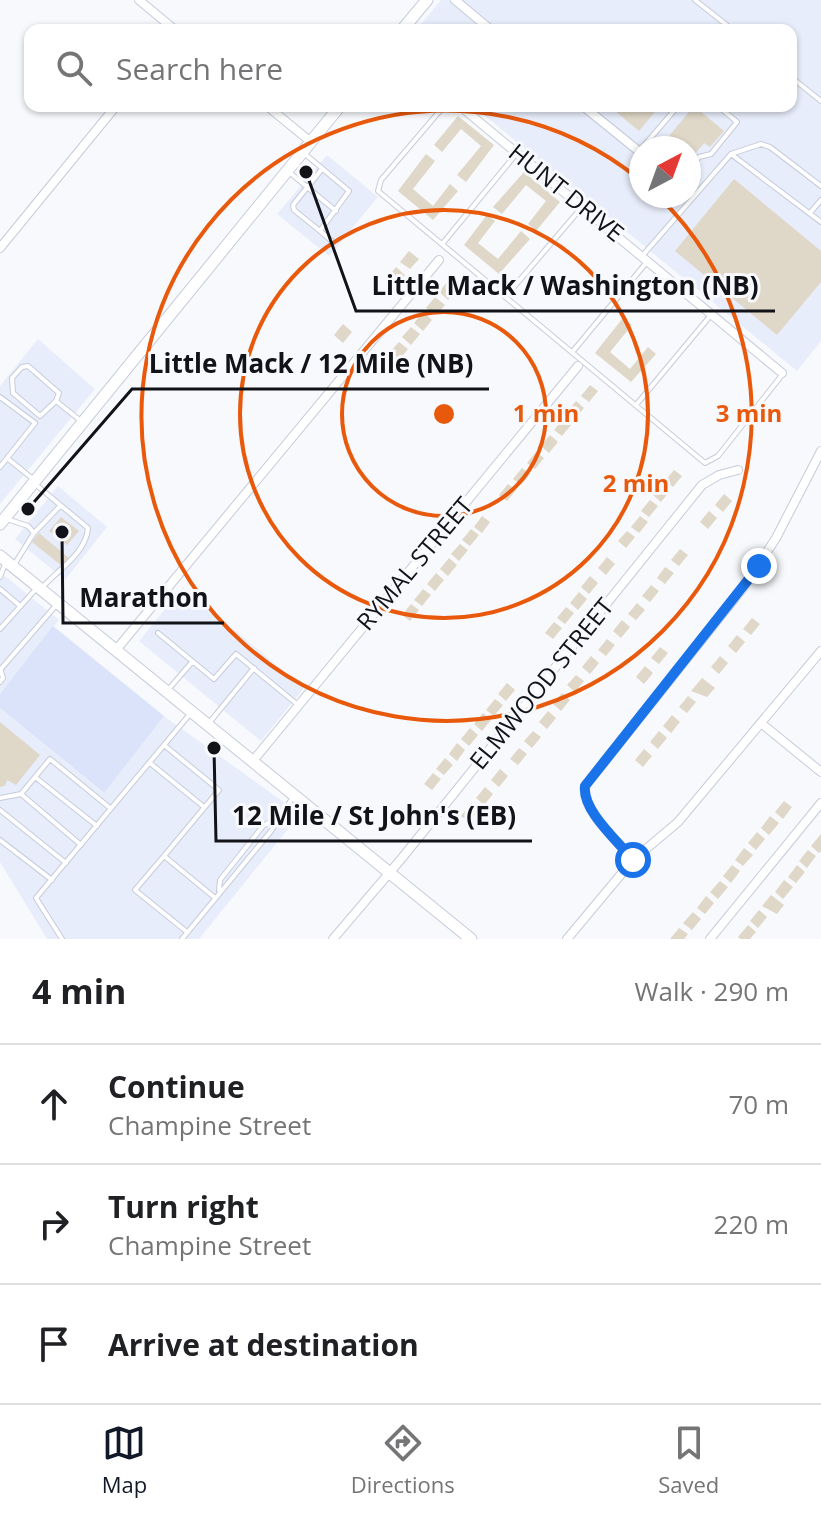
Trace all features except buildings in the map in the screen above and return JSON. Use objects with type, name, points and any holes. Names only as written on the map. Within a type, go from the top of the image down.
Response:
[{"type":"main road","points":[[407,24],[427,0]]},
{"type":"main road","points":[[2,521],[335,112]]},
{"type":"main road","points":[[6,561],[471,939]]},
{"type":"street","points":[[139,0],[168,24]]},
{"type":"street","points":[[455,0],[484,24]]},
{"type":"street","points":[[0,248],[111,112]]},
{"type":"street","points":[[273,112],[307,147]]},
{"type":"street","name":"HUNT DRIVE","points":[[467,112],[782,373]]},
{"type":"street","points":[[591,112],[629,141]]},
{"type":"street","points":[[116,650],[439,260]]},
{"type":"street","name":"RYMAL STREET","points":[[252,762],[578,366]]},
{"type":"street","points":[[633,860],[592,809],[584,793],[585,786],[759,566],[821,451]]},
{"type":"street","name":"ELMWOOD STREET","points":[[333,939],[693,496],[709,479],[738,470]]},
{"type":"street","points":[[567,939],[633,860],[667,835],[821,651]]},
{"type":"street","points":[[761,723],[821,772]]},
{"type":"street","points":[[710,939],[821,803]]},
{"type":"lane","points":[[695,0],[725,24]]},
{"type":"lane","points":[[797,82],[821,101]]},
{"type":"lane","points":[[439,112],[381,180],[378,191],[574,350],[705,463],[711,462],[782,378],[782,373]]},
{"type":"lane","points":[[653,136],[673,112]]},
{"type":"lane","points":[[701,156],[711,154],[737,122],[725,112]]},
{"type":"lane","points":[[701,183],[731,154],[761,144],[770,147],[821,186]]},
{"type":"lane","points":[[307,147],[322,169],[349,191],[320,231]]},
{"type":"lane","points":[[443,243],[517,153]]},
{"type":"lane","points":[[731,154],[821,222]]},
{"type":"lane","points":[[322,169],[293,205],[294,210],[333,242]]},
{"type":"lane","points":[[287,170],[336,211]]},
{"type":"lane","points":[[810,213],[821,200]]},
{"type":"lane","points":[[507,295],[582,207]]},
{"type":"lane","points":[[574,350],[646,258],[680,208]]},
{"type":"lane","points":[[636,405],[713,313]]},
{"type":"lane","points":[[28,366],[59,393],[56,401],[40,416],[13,393],[12,378],[22,367],[28,366]]},
{"type":"lane","points":[[0,397],[35,423],[0,467]]},
{"type":"lane","points":[[56,401],[82,422]]},
{"type":"lane","points":[[1,626],[55,572],[64,569],[88,532],[88,528],[7,458]]},
{"type":"lane","points":[[0,577],[6,561],[60,505]]},
{"type":"lane","points":[[2,521],[28,526],[34,533]]},
{"type":"lane","points":[[0,589],[19,605]]},
{"type":"lane","points":[[0,682],[3,678],[1,670],[58,603]]},
{"type":"lane","points":[[158,633],[214,679],[236,654],[299,705]]},
{"type":"lane","points":[[167,692],[192,662]]},
{"type":"lane","points":[[207,725],[254,668]]},
{"type":"lane","points":[[62,939],[36,898],[191,712]]},
{"type":"lane","points":[[164,745],[219,790],[135,890],[187,932]]},
{"type":"lane","points":[[0,798],[21,794],[50,759],[111,809]]},
{"type":"lane","points":[[150,763],[204,807]]},
{"type":"lane","points":[[35,777],[97,826]]},
{"type":"lane","points":[[21,794],[81,845]]},
{"type":"lane","points":[[182,939],[219,890],[271,831],[276,819],[294,796]]},
{"type":"lane","points":[[0,810],[66,863]]},
{"type":"lane","points":[[219,890],[220,880],[263,826],[276,819]]},
{"type":"lane","points":[[0,840],[52,880]]},
{"type":"lane","points":[[164,856],[214,897]]},
{"type":"shaded area","points":[[441,0],[821,0],[821,341],[797,371],[480,112],[797,112],[797,24],[421,24]]},
{"type":"shaded area","points":[[327,155],[378,197],[329,256],[277,214]]},
{"type":"shaded area","points":[[38,339],[95,389],[0,504],[0,386]]},
{"type":"shaded area","points":[[58,486],[107,527],[65,580],[15,539]]},
{"type":"shaded area","points":[[0,572],[59,620],[0,694]]},
{"type":"shaded area","points":[[183,587],[304,688],[261,741],[139,641]]},
{"type":"shaded area","points":[[53,626],[164,716],[104,793],[0,708],[0,694]]},
{"type":"shaded area","points":[[0,708],[103,793],[164,716],[300,814],[199,939],[47,939],[0,862]]},
{"type":"place","name":"Little Mack / Washington (NB)","points":[[306,172]]},
{"type":"place","name":"Little Mack / 12 Mile (NB)","points":[[28,509]]},
{"type":"place","name":"Marathon","points":[[62,532]]},
{"type":"place","name":"12 Mile / St John's (EB)","points":[[214,748]]},
{"type":"route","points":[[633,860],[592,809],[584,793],[585,786],[718,622],[759,566]]}]
